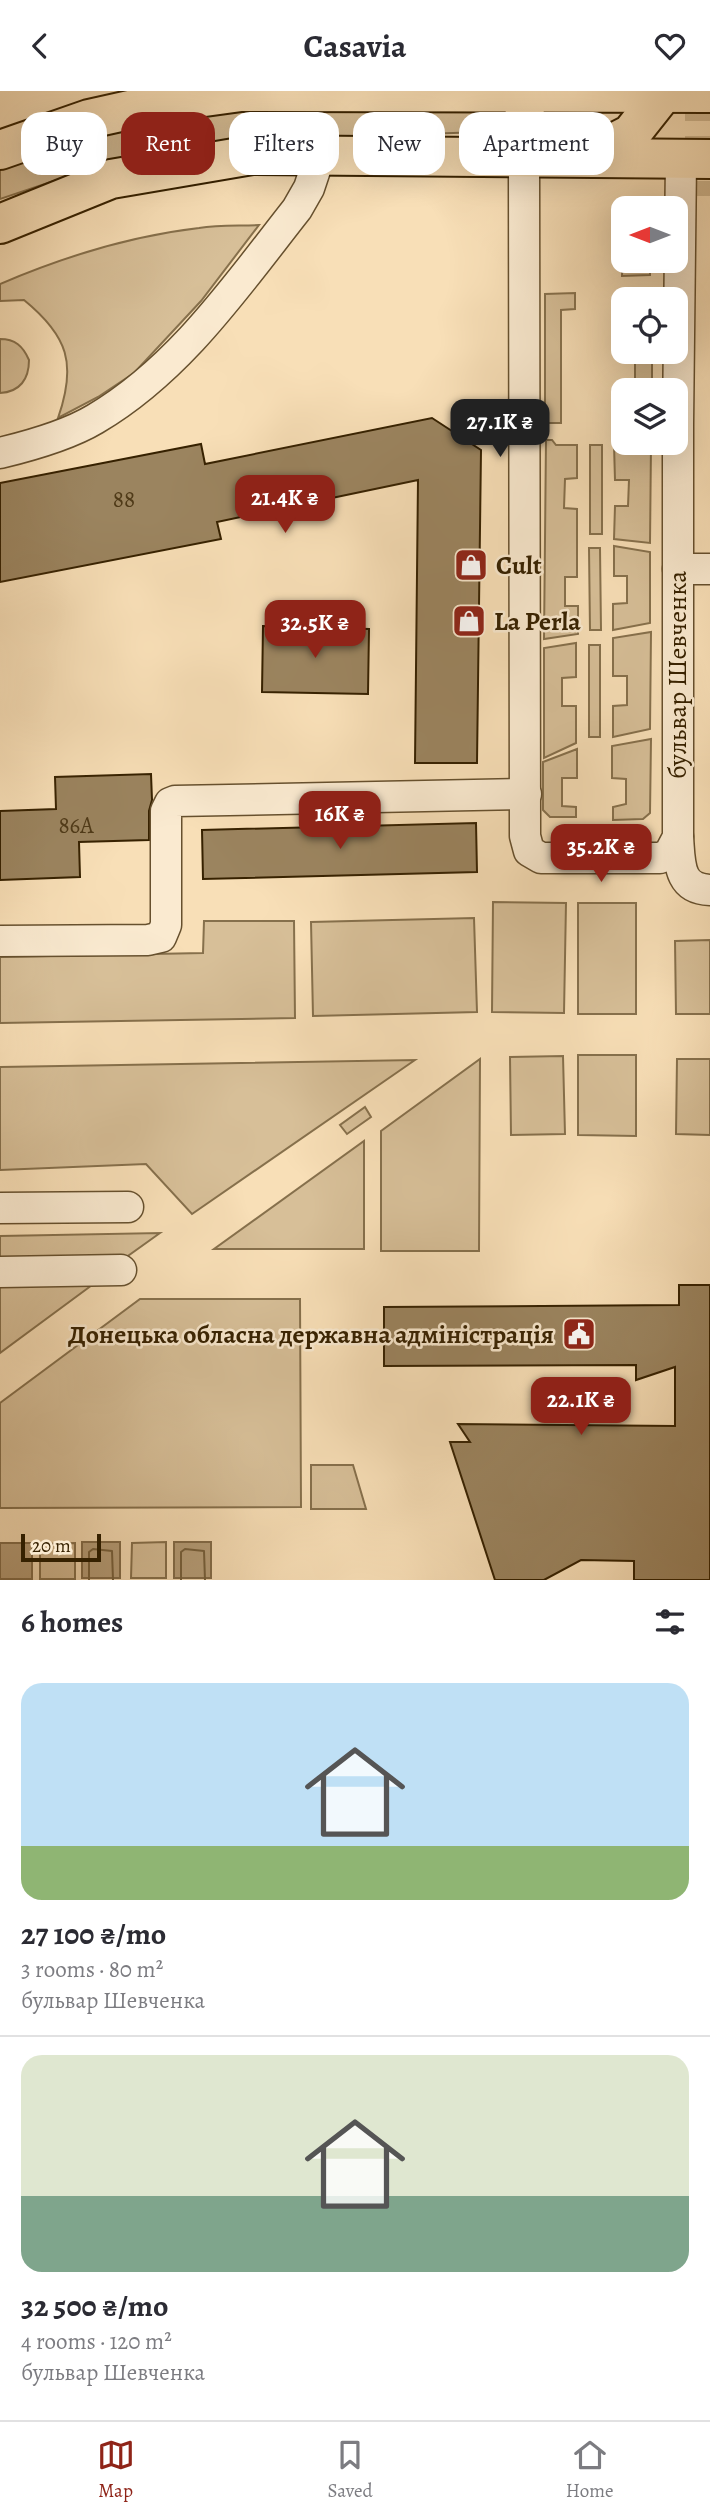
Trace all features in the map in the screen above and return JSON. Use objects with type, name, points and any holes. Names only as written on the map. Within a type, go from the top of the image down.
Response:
[{"type":"main road","points":[[0,150],[89,119],[161,103],[241,92],[710,93]]},
{"type":"main road","points":[[525,92],[525,112]]},
{"type":"main road","points":[[614,142],[631,134],[665,92]]},
{"type":"main road","points":[[339,155],[459,156]]},
{"type":"main road","points":[[0,224],[111,179],[229,159]]},
{"type":"main road","points":[[614,159],[695,160]]},
{"type":"street","name":"бульвар Шевченка","points":[[695,160],[678,569],[678,837],[679,859],[687,881],[694,888],[710,890]]},
{"type":"street","points":[[0,453],[27,446],[94,420],[152,379],[192,339],[297,209],[313,175]]},
{"type":"street","points":[[524,175],[526,845],[529,851],[541,858],[660,858],[668,854],[678,837]]},
{"type":"street","points":[[678,569],[710,569]]},
{"type":"street","points":[[0,941],[148,940],[161,937],[166,925],[166,811],[170,803],[175,801],[526,794]]},
{"type":"street","points":[[0,1208],[128,1206]]},
{"type":"street","points":[[0,1272],[121,1270]]},
{"type":"shaded area","points":[[482,107],[485,112],[459,112],[459,133],[445,133],[445,112],[353,112],[353,137],[339,137],[339,112],[241,112]]},
{"type":"shaded area","points":[[229,113],[229,148],[215,149],[215,114]]},
{"type":"shaded area","points":[[121,128],[121,160],[107,163],[107,130]]},
{"type":"shaded area","points":[[21,156],[21,175],[71,175],[0,199],[0,163]]},
{"type":"shaded area","points":[[259,225],[201,301],[134,373],[98,397],[58,418],[67,382],[65,352],[51,326],[24,300],[0,301],[0,284],[72,257],[148,236],[206,227]]},
{"type":"shaded area","points":[[622,273],[650,273],[650,275],[622,276]]},
{"type":"shaded area","points":[[575,293],[575,309],[561,310],[561,423],[545,423],[545,294]]},
{"type":"shaded area","points":[[0,339],[18,344],[29,360],[22,383],[13,390],[0,393]]},
{"type":"shaded area","points":[[635,364],[652,364],[652,378],[635,378]]},
{"type":"shaded area","points":[[546,440],[552,440],[556,445],[577,445],[577,478],[565,479],[564,508],[577,509],[577,577],[565,577],[565,606],[578,606],[578,634],[544,639]]},
{"type":"shaded area","points":[[590,445],[602,445],[602,534],[590,534]]},
{"type":"shaded area","points":[[614,455],[651,455],[650,543],[614,539],[615,506],[628,506],[629,480],[615,480]]},
{"type":"shaded area","points":[[614,546],[650,552],[650,623],[613,630],[613,604],[627,603],[627,576],[614,576]]},
{"type":"shaded area","points":[[589,548],[600,548],[601,630],[590,630]]},
{"type":"shaded area","points":[[651,632],[650,729],[613,737],[613,706],[627,705],[627,676],[613,676],[613,638]]},
{"type":"shaded area","points":[[576,643],[576,677],[562,678],[562,706],[576,706],[576,743],[544,758],[544,648]]},
{"type":"shaded area","points":[[589,645],[600,645],[600,737],[589,737]]},
{"type":"shaded area","points":[[651,739],[650,813],[643,819],[613,820],[613,807],[626,804],[626,779],[612,778],[612,746]]},
{"type":"shaded area","points":[[577,749],[577,778],[562,778],[562,806],[576,807],[576,817],[550,817],[543,810],[543,762]]},
{"type":"shaded area","points":[[493,902],[566,903],[564,1013],[492,1012]]},
{"type":"shaded area","points":[[578,903],[636,903],[636,1014],[578,1014]]},
{"type":"shaded area","points":[[474,918],[477,1012],[313,1016],[311,922]]},
{"type":"shaded area","points":[[204,921],[294,921],[295,1018],[0,1023],[0,957],[203,953]]},
{"type":"shaded area","points":[[710,940],[710,1014],[676,1014],[675,941]]},
{"type":"shaded area","points":[[578,1055],[636,1055],[636,1136],[578,1135]]},
{"type":"shaded area","points":[[563,1056],[565,1134],[511,1135],[510,1057]]},
{"type":"shaded area","points":[[480,1059],[479,1251],[381,1251],[381,1131]]},
{"type":"shaded area","points":[[677,1059],[710,1059],[710,1135],[676,1134]]},
{"type":"shaded area","points":[[415,1060],[192,1214],[146,1164],[0,1170],[0,1067]]},
{"type":"shaded area","points":[[365,1107],[371,1117],[347,1134],[340,1125]]},
{"type":"shaded area","points":[[364,1141],[364,1249],[214,1249]]},
{"type":"shaded area","points":[[160,1233],[118,1263],[0,1267],[0,1236]]},
{"type":"shaded area","points":[[107,1274],[0,1353],[0,1278]]},
{"type":"shaded area","points":[[140,1299],[300,1299],[301,1507],[0,1508],[0,1403]]},
{"type":"shaded area","points":[[311,1465],[353,1465],[366,1509],[311,1509]]},
{"type":"shaded area","points":[[166,1542],[166,1578],[131,1578],[132,1543]]},
{"type":"shaded area","points":[[75,1543],[75,1579],[40,1579],[40,1544]]},
{"type":"water","points":[[82,1542],[120,1542],[120,1578],[82,1578]]},
{"type":"water","points":[[174,1542],[211,1542],[211,1578],[174,1578]]},
{"type":"water","points":[[0,1543],[32,1543],[32,1579],[0,1579]]},
{"type":"building","points":[[432,418],[481,450],[477,763],[415,763],[418,480],[217,522],[221,539],[0,582],[0,483],[201,444],[205,464]]},
{"type":"building","points":[[263,626],[369,629],[368,694],[262,692]]},
{"type":"building","points":[[151,774],[149,840],[79,842],[80,877],[0,880],[0,811],[56,809],[55,777]]},
{"type":"building","points":[[476,823],[477,872],[203,879],[202,830]]},
{"type":"building","points":[[679,1285],[710,1285],[710,1580],[634,1580],[634,1561],[581,1560],[544,1580],[495,1580],[450,1442],[470,1442],[458,1424],[675,1426],[675,1367],[636,1380],[636,1365],[384,1366],[384,1307],[679,1305]]},
{"type":"tunnel","points":[[700,91],[700,196]]},
{"type":"place","name":"Cult","points":[[471,565]]},
{"type":"place","name":"La Perla","points":[[469,621]]},
{"type":"place","name":"Донецька обласна державна адміністрація","points":[[579,1334]]}]
